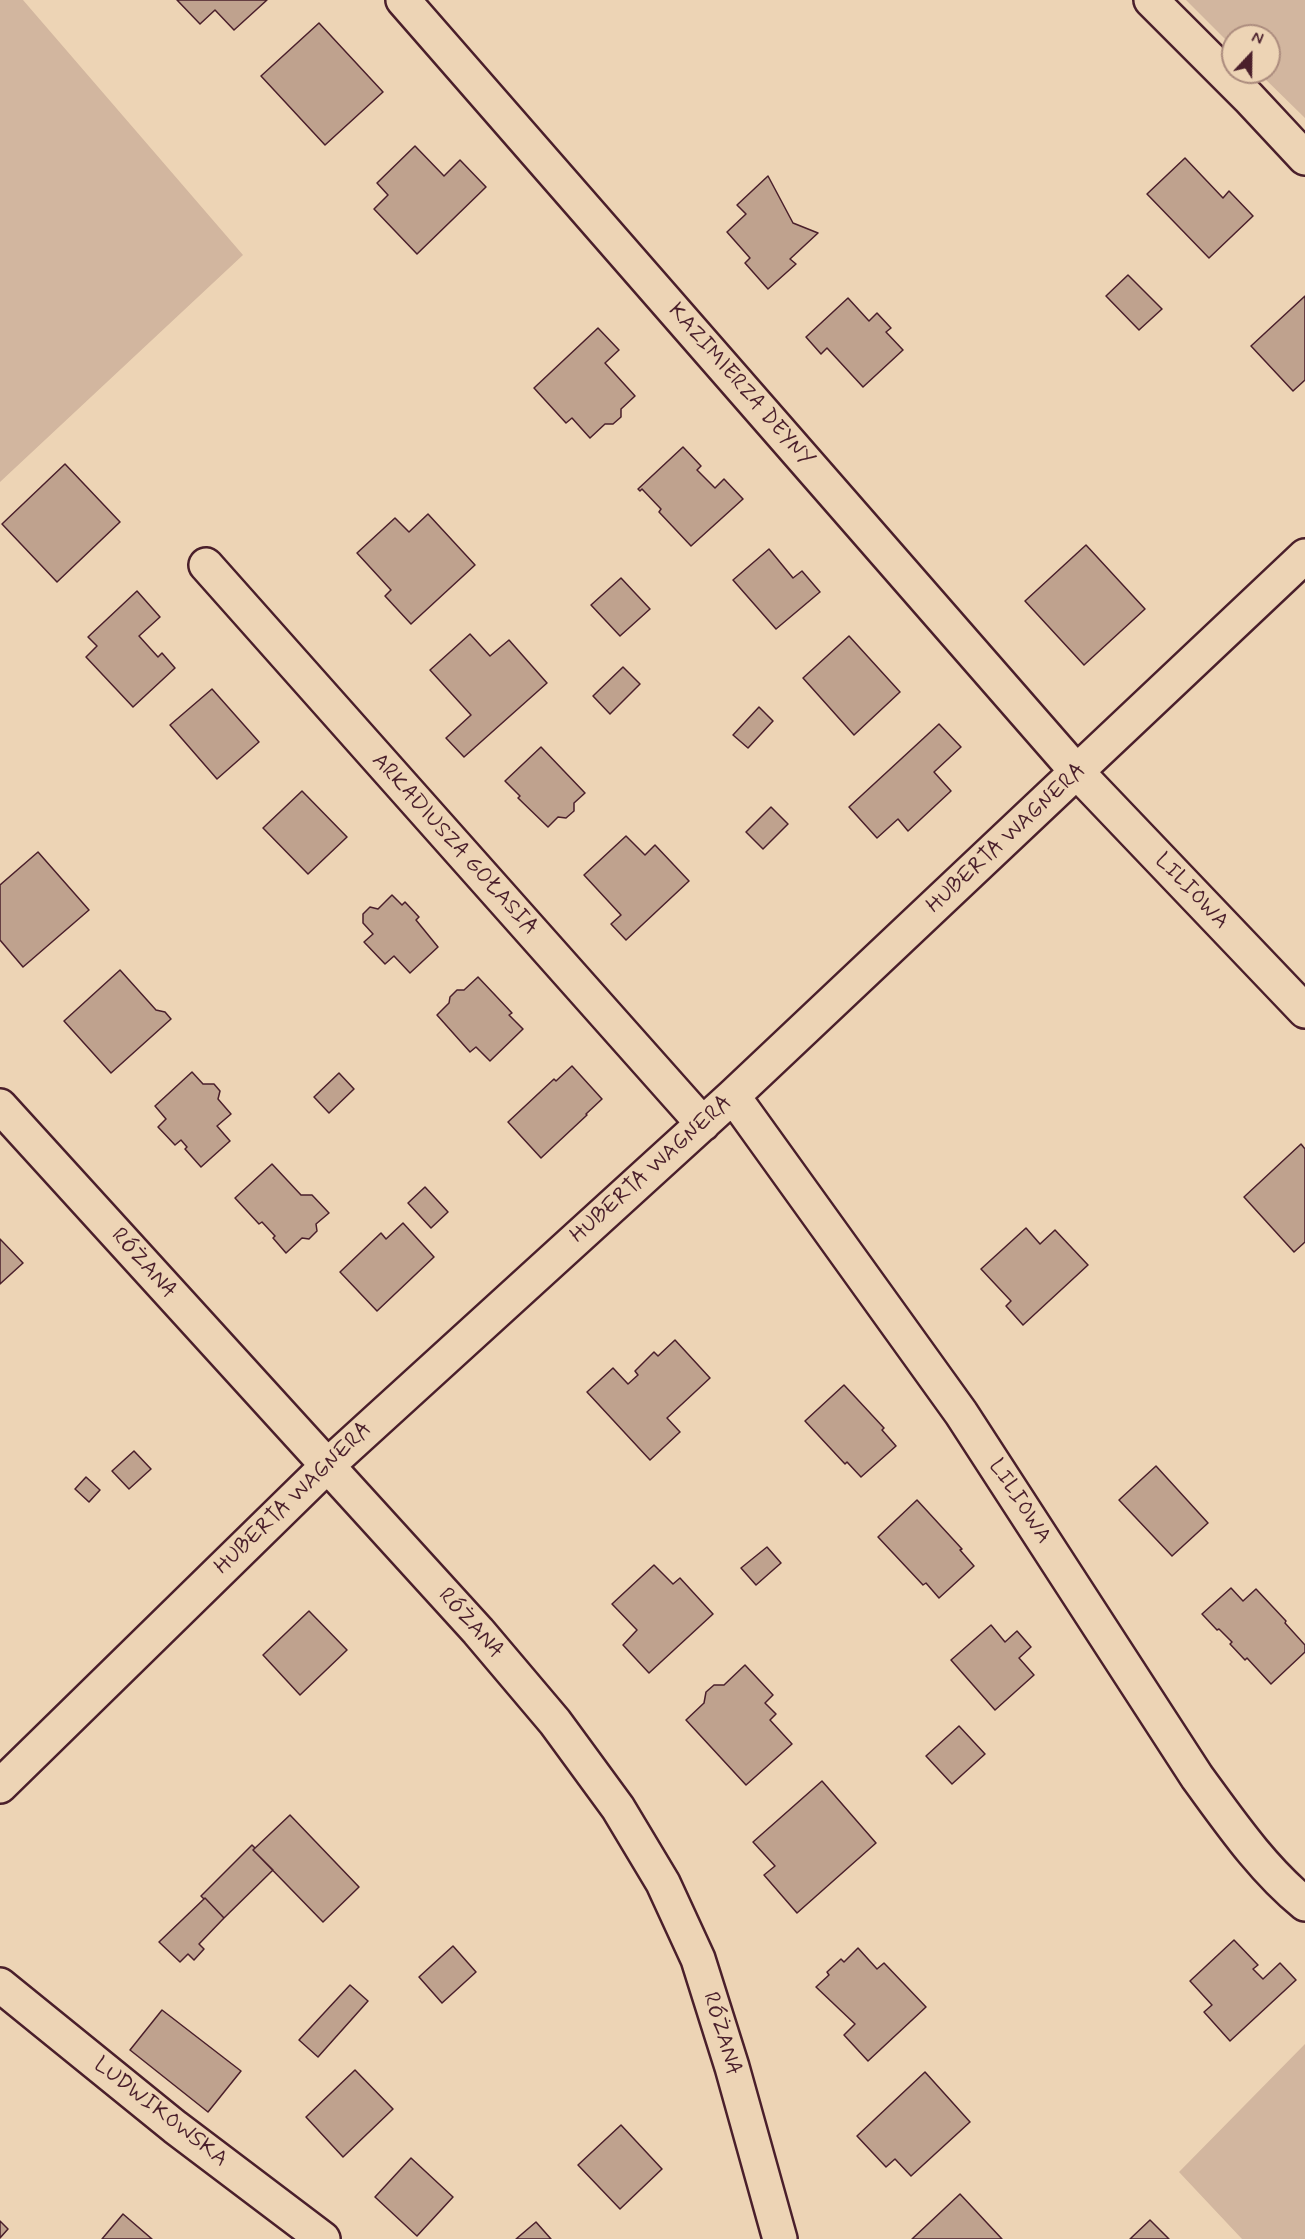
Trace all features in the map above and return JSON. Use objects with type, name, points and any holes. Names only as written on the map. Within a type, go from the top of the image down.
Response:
[{"type":"street","name":"KAZIMIERZA DEYNY","points":[[403,0],[1077,772]]},
{"type":"street","points":[[1151,0],[1250,98],[1305,158]]},
{"type":"street","name":"HUBERTA WAGNERA","points":[[0,1786],[327,1466],[703,1124],[1305,556]]},
{"type":"street","name":"ARKADIUSZA GOŁASIA","points":[[206,565],[703,1124]]},
{"type":"street","name":"LILIOWA","points":[[1077,772],[1305,1011]]},
{"type":"street","name":"LILIOWA","points":[[733,1096],[961,1413],[1197,1777],[1267,1868],[1305,1904]]},
{"type":"street","name":"RÓŻANA","points":[[0,1106],[478,1631],[555,1722],[618,1808],[663,1882],[698,1959],[732,2067],[780,2239]]},
{"type":"street","name":"LUDWIKOWSKA","points":[[0,1985],[175,2127],[323,2239]]},
{"type":"shaded area","points":[[0,0],[23,0],[243,255],[0,482]]},
{"type":"shaded area","points":[[1186,0],[1305,0],[1305,118],[1270,84],[1281,84],[1281,24],[1221,24],[1221,35]]},
{"type":"shaded area","points":[[1305,2044],[1305,2239],[1242,2239],[1179,2172]]},
{"type":"building","points":[[177,0],[267,0],[234,30],[215,10],[200,24]]},
{"type":"building","points":[[319,23],[383,92],[325,145],[261,76]]},
{"type":"building","points":[[415,146],[444,176],[460,160],[486,187],[417,254],[374,209],[388,195],[377,183]]},
{"type":"building","points":[[1185,158],[1223,198],[1229,191],[1253,216],[1209,258],[1147,194]]},
{"type":"building","points":[[768,176],[793,223],[818,233],[790,259],[796,264],[768,289],[745,263],[750,258],[727,232],[746,214],[737,205]]},
{"type":"building","points":[[1128,275],[1162,309],[1139,330],[1106,296]]},
{"type":"building","points":[[1305,296],[1305,380],[1293,391],[1251,346]]},
{"type":"building","points":[[848,298],[869,321],[877,313],[891,328],[886,332],[903,350],[863,387],[827,348],[821,354],[806,337]]},
{"type":"building","points":[[598,328],[619,350],[605,363],[635,396],[621,409],[621,417],[613,424],[605,424],[590,438],[572,418],[566,423],[534,388]]},
{"type":"building","points":[[683,447],[701,466],[697,470],[715,488],[724,479],[743,499],[691,546],[659,512],[661,509],[642,489],[640,491],[638,489]]},
{"type":"building","points":[[65,464],[120,522],[57,582],[2,524]]},
{"type":"building","points":[[428,514],[475,565],[411,624],[385,596],[391,590],[357,553],[395,518],[409,532]]},
{"type":"building","points":[[1086,545],[1145,609],[1084,665],[1025,601]]},
{"type":"building","points":[[769,549],[793,578],[802,571],[820,592],[776,629],[733,580]]},
{"type":"building","points":[[621,578],[650,609],[620,636],[591,605]]},
{"type":"building","points":[[137,591],[160,617],[139,636],[158,657],[162,653],[175,668],[133,707],[86,657],[97,646],[88,637]]},
{"type":"building","points":[[470,634],[490,656],[509,640],[547,683],[464,757],[446,738],[471,715],[430,670]]},
{"type":"building","points":[[849,636],[900,692],[854,735],[803,678]]},
{"type":"building","points":[[623,667],[640,684],[610,714],[593,696]]},
{"type":"building","points":[[212,689],[259,742],[217,779],[170,725]]},
{"type":"building","points":[[759,707],[773,721],[748,748],[733,735]]},
{"type":"building","points":[[939,724],[961,747],[934,772],[951,791],[908,831],[898,819],[877,838],[849,807]]},
{"type":"building","points":[[541,747],[585,793],[574,803],[574,811],[566,818],[558,817],[548,827],[518,798],[520,796],[505,781]]},
{"type":"building","points":[[302,791],[347,837],[308,874],[263,828]]},
{"type":"building","points":[[771,807],[788,824],[763,849],[746,832]]},
{"type":"building","points":[[626,836],[645,855],[655,845],[689,881],[626,940],[611,924],[621,915],[584,875]]},
{"type":"building","points":[[38,852],[89,910],[23,967],[0,940],[0,885]]},
{"type":"building","points":[[392,895],[402,905],[405,902],[419,917],[416,920],[438,947],[410,973],[394,956],[385,964],[364,942],[373,934],[363,923],[363,914],[370,907],[378,909]]},
{"type":"building","points":[[120,970],[156,1010],[165,1012],[171,1019],[111,1073],[64,1021]]},
{"type":"building","points":[[478,977],[512,1013],[509,1015],[523,1029],[490,1061],[476,1047],[470,1052],[437,1015],[449,1003],[450,997],[457,990],[464,990]]},
{"type":"building","points":[[572,1066],[602,1099],[541,1158],[508,1122],[554,1079],[556,1081]]},
{"type":"building","points":[[192,1072],[203,1084],[214,1084],[220,1091],[218,1099],[231,1114],[217,1126],[230,1141],[201,1167],[185,1149],[187,1147],[181,1140],[175,1145],[158,1127],[166,1119],[155,1106]]},
{"type":"building","points":[[339,1073],[354,1089],[329,1113],[314,1097]]},
{"type":"building","points":[[1301,1144],[1305,1149],[1305,1242],[1294,1252],[1244,1197]]},
{"type":"building","points":[[272,1164],[301,1195],[312,1195],[329,1213],[316,1224],[317,1231],[309,1239],[302,1238],[286,1253],[273,1238],[275,1236],[262,1222],[259,1224],[235,1198]]},
{"type":"building","points":[[425,1187],[448,1212],[431,1228],[408,1203]]},
{"type":"building","points":[[403,1223],[434,1257],[377,1311],[340,1272],[381,1233],[386,1239]]},
{"type":"building","points":[[1026,1228],[1040,1244],[1055,1230],[1088,1265],[1023,1325],[1006,1306],[1011,1301],[981,1269]]},
{"type":"building","points":[[0,1239],[23,1263],[0,1284]]},
{"type":"building","points":[[675,1340],[710,1378],[667,1418],[680,1432],[650,1460],[587,1392],[613,1368],[628,1384],[638,1375],[635,1371],[654,1352],[658,1356]]},
{"type":"building","points":[[844,1385],[884,1428],[882,1430],[896,1446],[861,1477],[847,1462],[845,1464],[805,1421]]},
{"type":"building","points":[[134,1451],[151,1469],[129,1489],[112,1471]]},
{"type":"building","points":[[1156,1466],[1208,1523],[1172,1556],[1119,1500]]},
{"type":"building","points":[[86,1477],[100,1490],[89,1502],[75,1489]]},
{"type":"building","points":[[917,1500],[962,1549],[960,1550],[974,1566],[939,1598],[926,1583],[923,1585],[878,1537]]},
{"type":"building","points":[[767,1547],[781,1563],[756,1585],[741,1568]]},
{"type":"building","points":[[654,1565],[673,1584],[680,1578],[713,1614],[649,1673],[623,1645],[637,1630],[612,1604]]},
{"type":"building","points":[[1231,1588],[1243,1601],[1256,1589],[1305,1645],[1305,1652],[1271,1684],[1202,1614]]},
{"type":"building","points":[[309,1611],[347,1650],[300,1695],[263,1655]]},
{"type":"building","points":[[991,1625],[1005,1642],[1017,1631],[1031,1647],[1019,1658],[1034,1675],[995,1710],[951,1660]]},
{"type":"building","points":[[745,1665],[773,1695],[765,1703],[776,1714],[770,1720],[792,1744],[746,1785],[686,1720],[704,1703],[706,1692],[714,1685],[724,1685]]},
{"type":"building","points":[[959,1726],[985,1754],[952,1784],[926,1756]]},
{"type":"building","points":[[822,1781],[876,1843],[797,1913],[764,1875],[775,1866],[753,1842]]},
{"type":"building","points":[[290,1815],[359,1887],[323,1922],[253,1850]]},
{"type":"building","points":[[252,1845],[255,1848],[253,1850],[273,1870],[224,1918],[201,1896]]},
{"type":"building","points":[[205,1898],[224,1918],[199,1944],[204,1949],[194,1960],[188,1954],[180,1962],[159,1942]]},
{"type":"building","points":[[1234,1940],[1258,1965],[1253,1969],[1263,1979],[1280,1963],[1296,1980],[1230,2041],[1204,2012],[1212,2005],[1190,1981]]},
{"type":"building","points":[[453,1946],[476,1972],[442,2003],[419,1977]]},
{"type":"building","points":[[858,1948],[877,1969],[884,1963],[926,2007],[868,2061],[844,2035],[855,2024],[816,1987],[841,1959],[844,1962]]},
{"type":"building","points":[[350,1985],[368,2001],[318,2057],[299,2040]]},
{"type":"building","points":[[162,2010],[241,2071],[208,2112],[130,2050]]},
{"type":"building","points":[[355,2070],[393,2109],[343,2157],[306,2117]]},
{"type":"building","points":[[925,2072],[970,2122],[911,2176],[895,2159],[886,2167],[857,2136]]},
{"type":"building","points":[[621,2125],[662,2169],[620,2209],[578,2165]]},
{"type":"building","points":[[411,2158],[453,2197],[417,2236],[375,2197]]},
{"type":"building","points":[[960,2194],[1002,2239],[912,2239]]},
{"type":"building","points":[[123,2214],[152,2239],[102,2239]]},
{"type":"building","points":[[1150,2220],[1169,2239],[1130,2239]]},
{"type":"building","points":[[0,2221],[8,2229],[0,2238]]},
{"type":"building","points":[[536,2222],[551,2239],[516,2239]]}]
